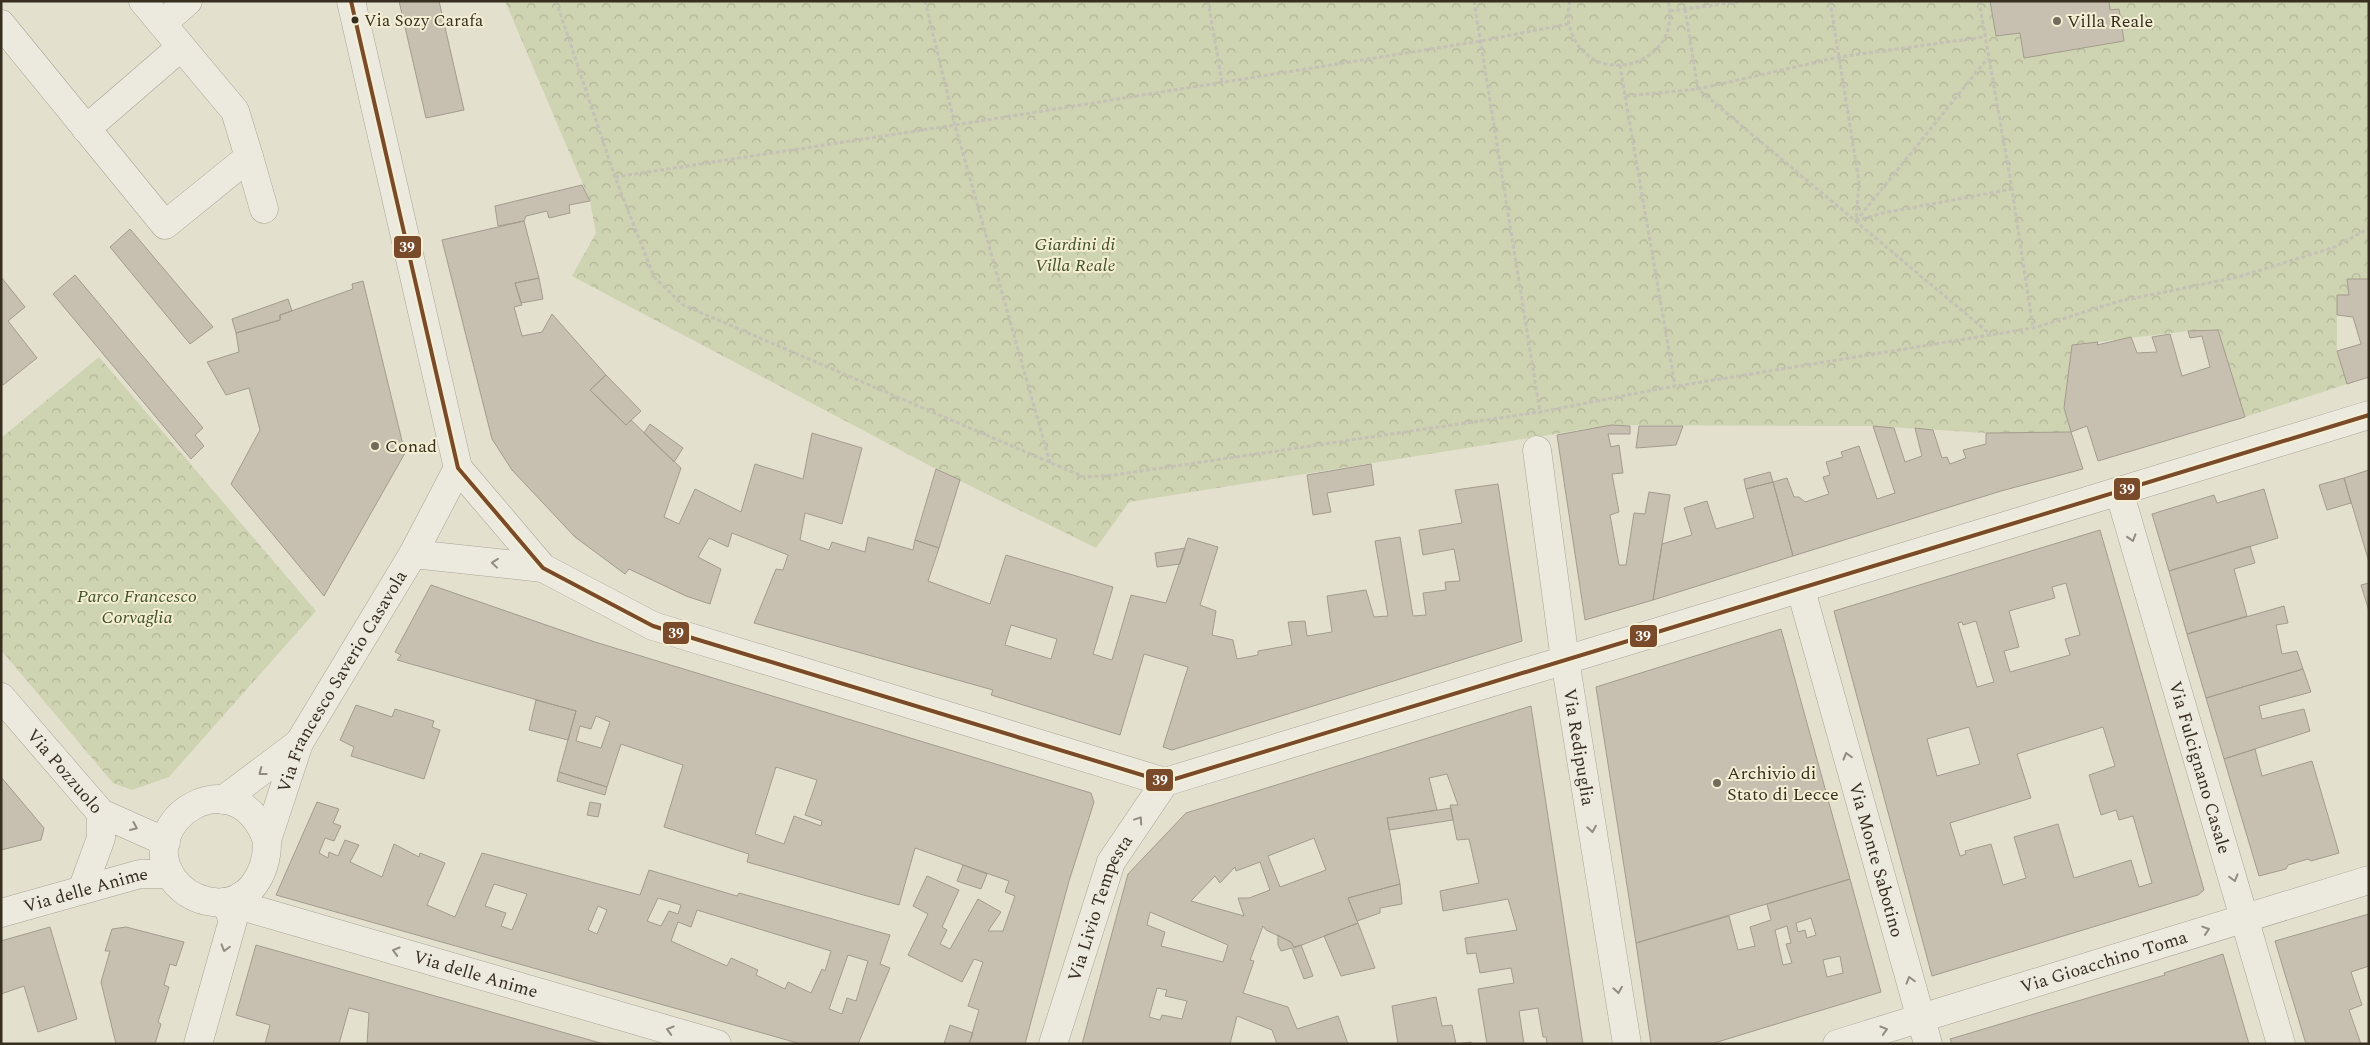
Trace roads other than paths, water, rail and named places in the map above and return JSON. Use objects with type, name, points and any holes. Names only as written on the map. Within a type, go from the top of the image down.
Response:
[{"type":"street","points":[[143,1],[235,111],[264,209]]},
{"type":"street","points":[[162,24],[188,1]]},
{"type":"street","points":[[351,1],[458,468],[543,568]]},
{"type":"street","points":[[1,24],[165,225],[249,157]]},
{"type":"street","points":[[86,129],[181,47]]},
{"type":"street","points":[[413,554],[543,568],[653,626],[1165,782],[1801,590],[2369,415]]},
{"type":"street","name":"Via Redipuglia","points":[[1537,450],[1565,660],[1627,1044]]},
{"type":"street","name":"Via Francesco Saverio Casavola","points":[[233,899],[254,886],[263,872],[267,856],[267,840],[299,743],[413,554],[458,468]]},
{"type":"street","name":"Via Fulcignano Casale","points":[[2119,491],[2281,1044]]},
{"type":"street","name":"Via Monte Sabotino","points":[[1801,590],[1924,1031]]},
{"type":"street","name":"Via Pozzuolo","points":[[1,698],[102,813],[166,842]]},
{"type":"street","points":[[224,800],[299,743]]},
{"type":"street","name":"Via Livio Tempesta","points":[[1053,1044],[1111,862],[1165,782]]},
{"type":"street","points":[[198,1044],[233,920],[233,899],[209,902],[193,897],[180,887],[170,874],[165,858],[166,842],[171,828],[180,814],[193,805],[207,800],[224,800],[238,804],[252,813],[261,826],[267,840]]},
{"type":"street","points":[[82,890],[100,838],[102,813]]},
{"type":"street","name":"Via delle Anime","points":[[1,913],[140,874],[170,874]]},
{"type":"street","name":"Via Gioacchino Toma","points":[[1837,1044],[1924,1031],[2244,917],[2369,880]]},
{"type":"street","name":"Via delle Anime","points":[[233,899],[252,909],[716,1044]]},
{"type":"place","name":"Via Sozy Carafa","points":[[355,20]]},
{"type":"place","name":"Villa Reale","points":[[2057,21]]},
{"type":"place","name":"Conad","points":[[375,446]]},
{"type":"place","name":"Archivio di Stato di Lecce","points":[[1717,783]]},
{"type":"park label","name":"Giardini di Villa Reale","points":[[1075,254]]},
{"type":"park label","name":"Parco Francesco Corvaglia","points":[[137,606]]}]
